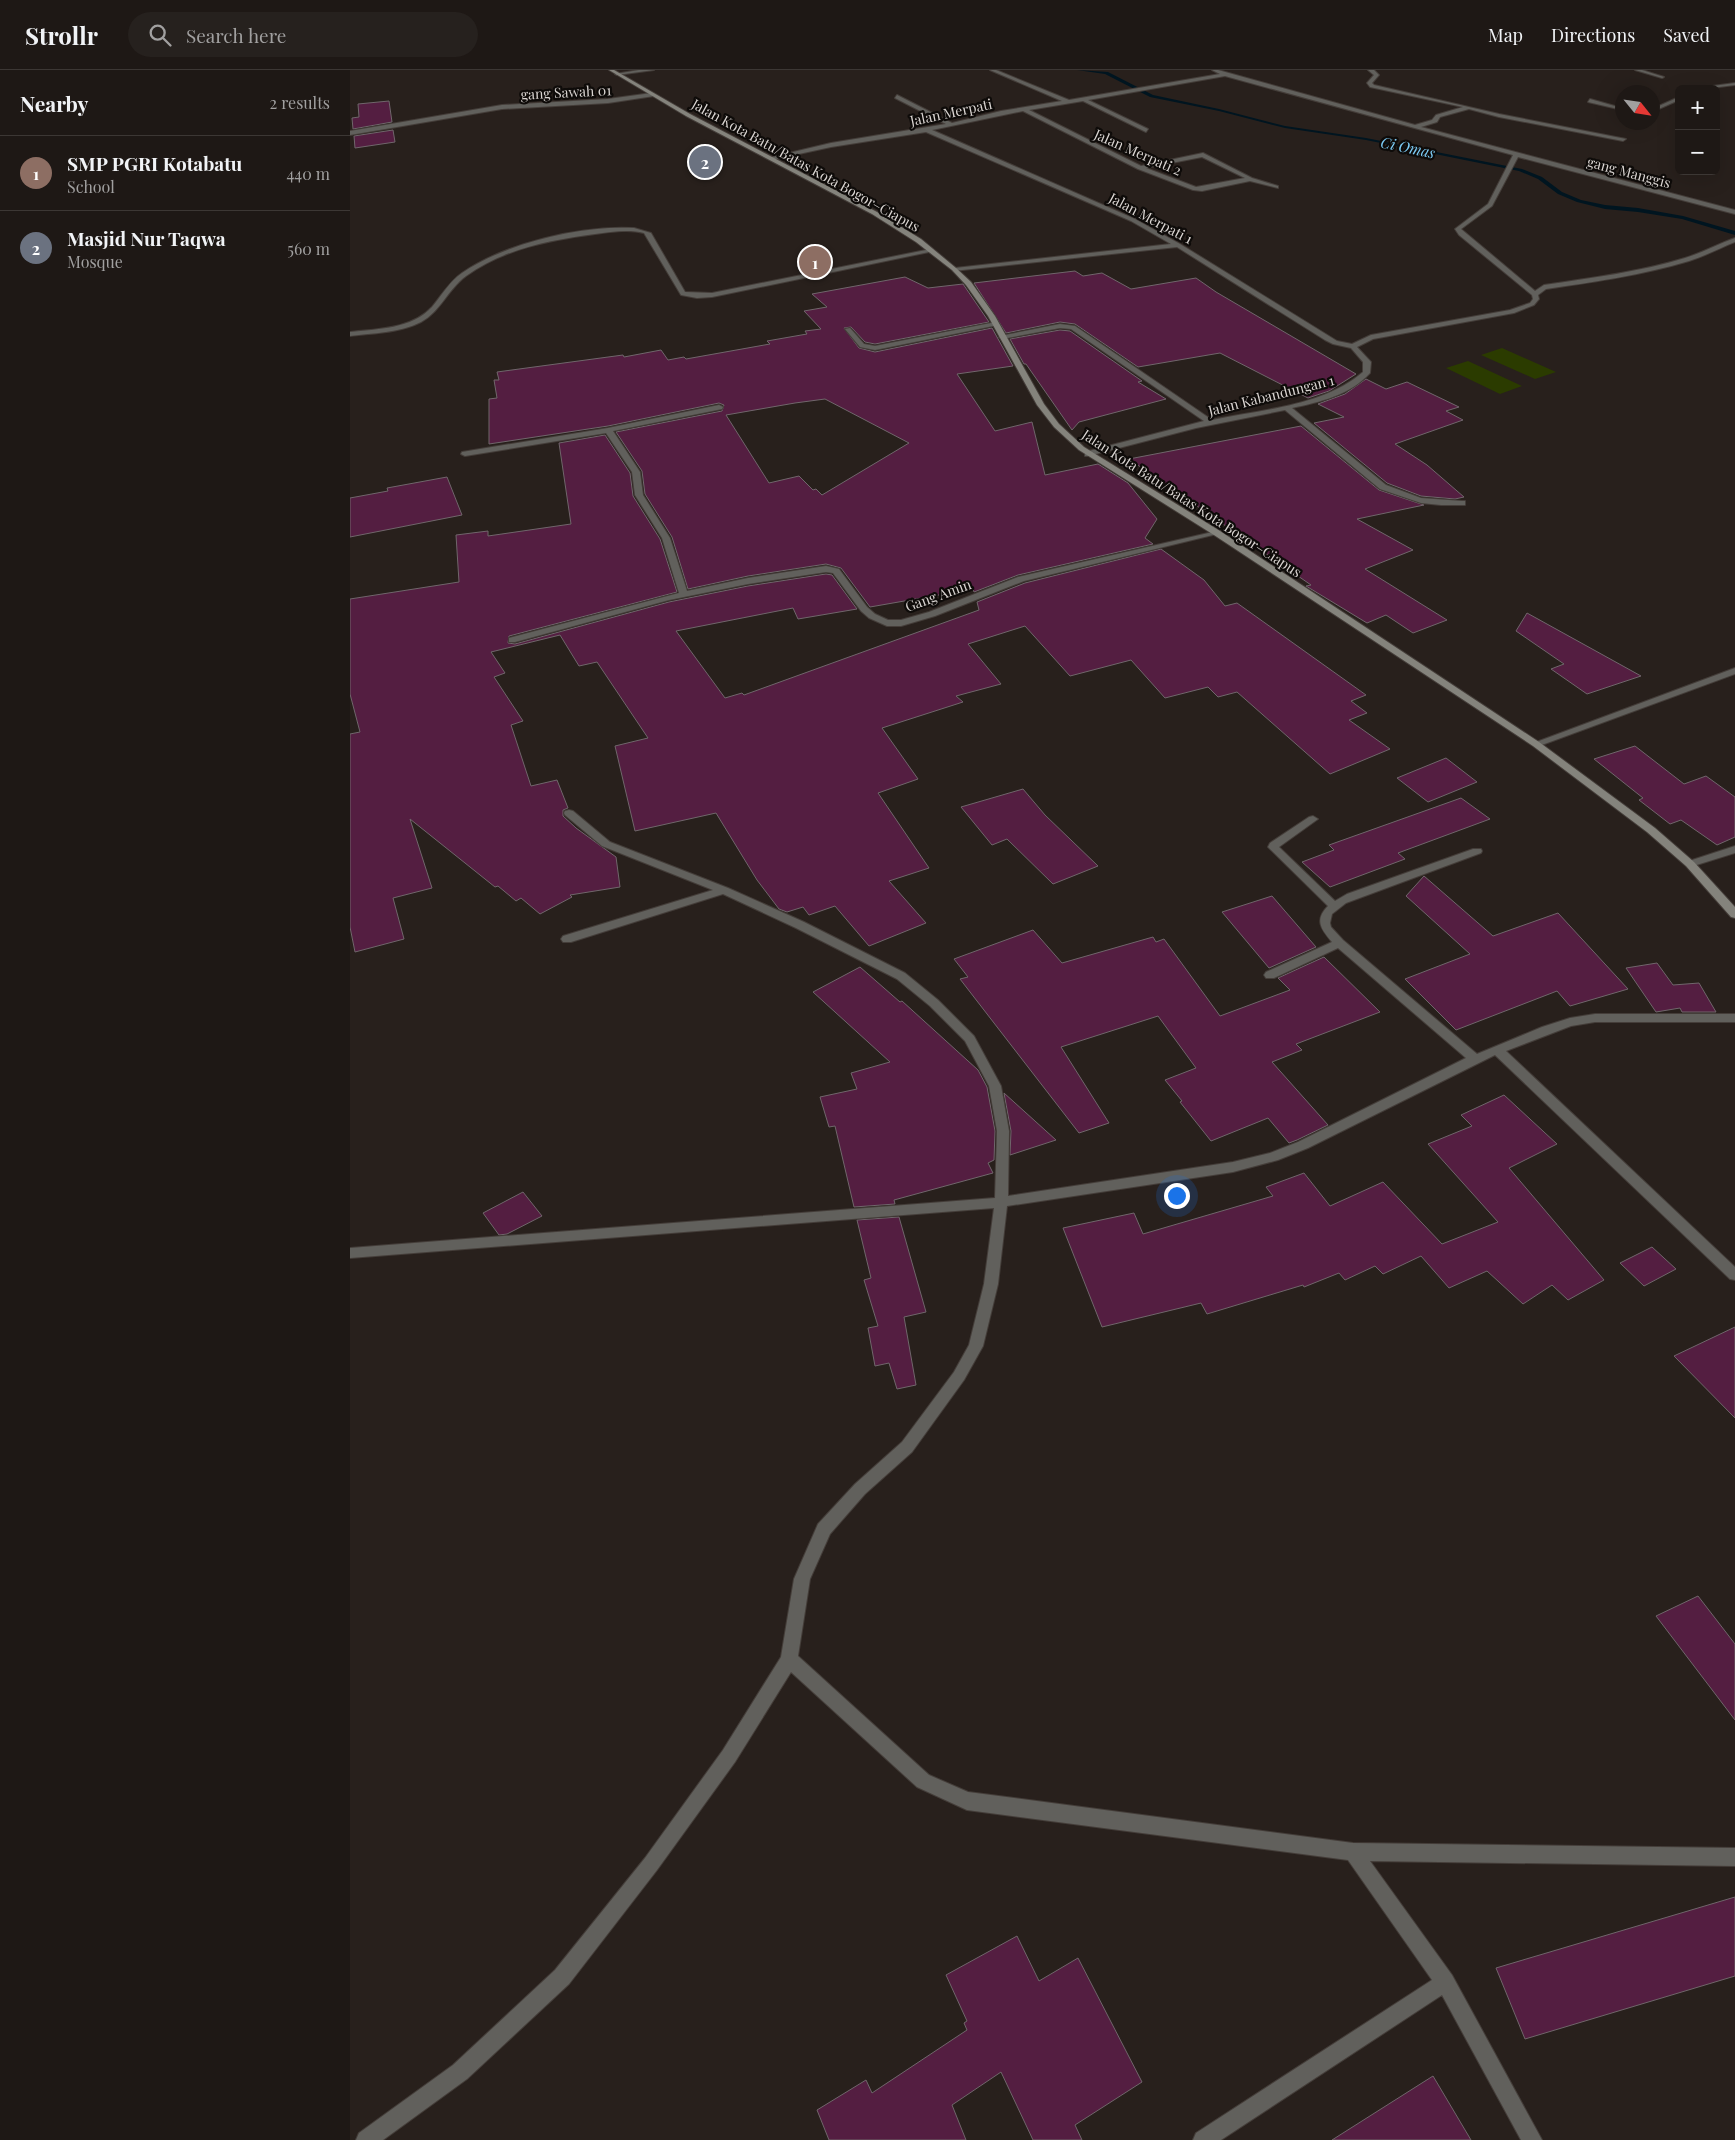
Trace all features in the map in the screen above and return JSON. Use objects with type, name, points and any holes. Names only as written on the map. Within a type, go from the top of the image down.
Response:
[{"type":"main road","name":"Jalan Kota Batu/Batas Kota Bogor–Ciapus","points":[[614,72],[652,95],[906,232],[955,270],[975,290],[1040,404],[1066,435],[1088,454],[1218,532],[1536,744],[1620,806],[1690,864],[1735,914]]},
{"type":"street","points":[[614,72],[652,70]]},
{"type":"street","points":[[992,70],[1069,102]]},
{"type":"street","name":"gang Manggis","points":[[1214,70],[1225,75],[1414,127],[1735,212]]},
{"type":"street","points":[[1370,70],[1376,73],[1377,76],[1369,83],[1372,86],[1499,115],[1623,139]]},
{"type":"street","points":[[1637,70],[1662,77]]},
{"type":"street","name":"Jalan Merpati","points":[[771,158],[831,145],[927,130],[1023,109],[1225,75]]},
{"type":"street","points":[[1720,87],[1735,84]]},
{"type":"street","name":"gang Sawah 01","points":[[350,133],[481,110],[608,101],[652,95]]},
{"type":"street","points":[[897,97],[950,124]]},
{"type":"street","points":[[1085,100],[1146,130]]},
{"type":"street","points":[[1660,107],[1675,100]]},
{"type":"street","points":[[1590,101],[1615,107]]},
{"type":"street","points":[[1414,127],[1435,121],[1438,116],[1469,107]]},
{"type":"street","name":"Jalan Merpati 2","points":[[1023,109],[1140,168],[1199,189],[1250,179]]},
{"type":"street","name":"Jalan Merpati 1","points":[[927,130],[1120,213],[1178,245],[1327,339],[1353,346]]},
{"type":"street","points":[[1353,346],[1371,337],[1512,312],[1532,304],[1536,299],[1535,294],[1458,232],[1460,226],[1490,204],[1505,172],[1517,154]]},
{"type":"street","points":[[1140,168],[1203,155],[1250,179],[1276,187]]},
{"type":"street","points":[[350,334],[418,320],[430,314],[456,281],[481,264],[503,253],[536,242],[567,235],[625,230],[646,232],[649,234],[683,294],[697,296],[712,295],[931,251]]},
{"type":"street","points":[[1535,294],[1544,287],[1612,277],[1664,266],[1689,259],[1735,240]]},
{"type":"street","points":[[955,270],[1178,245]]},
{"type":"street","points":[[848,329],[862,346],[875,348],[996,324]]},
{"type":"street","points":[[1002,337],[1060,326],[1073,327],[1210,422]]},
{"type":"street","name":"Jalan Kabandungan 1","points":[[1088,454],[1210,422],[1340,392],[1361,379],[1368,367],[1353,346]]},
{"type":"street","points":[[1286,406],[1383,487],[1401,496],[1424,502],[1462,503]]},
{"type":"street","points":[[464,454],[608,430],[719,407]]},
{"type":"street","points":[[608,430],[636,472],[639,495],[666,538],[684,594]]},
{"type":"street","name":"Gang Amin","points":[[512,640],[684,594],[748,581],[830,569],[836,571],[864,609],[872,616],[887,623],[902,623],[932,614],[1021,579],[1218,532]]},
{"type":"street","points":[[1536,744],[1735,671]]},
{"type":"street","points":[[366,2140],[460,2072],[562,1977],[651,1864],[729,1756],[789,1658],[802,1579],[824,1529],[860,1489],[907,1447],[959,1376],[976,1346],[990,1292],[1001,1202],[1003,1131],[994,1086],[970,1039],[934,1003],[900,976],[800,925],[724,890],[606,844],[569,813]]},
{"type":"street","points":[[1313,819],[1274,844],[1273,847],[1334,906]]},
{"type":"street","points":[[1690,864],[1735,849]]},
{"type":"street","points":[[1474,1059],[1339,943],[1326,927],[1325,918],[1334,906],[1351,896],[1477,851]]},
{"type":"street","points":[[568,939],[724,890]]},
{"type":"street","points":[[1270,975],[1339,943]]},
{"type":"street","points":[[350,1253],[1001,1202],[1233,1167],[1272,1157],[1302,1145],[1474,1059],[1570,1022],[1595,1018],[1735,1018]]},
{"type":"street","points":[[1498,1050],[1735,1275]]},
{"type":"street","points":[[789,1658],[883,1746],[923,1780],[968,1801],[1353,1852],[1735,1857]]},
{"type":"street","points":[[1353,1852],[1445,1982],[1532,2140]]},
{"type":"street","points":[[1203,2140],[1445,1982]]},
{"type":"green space","points":[[1502,348],[1556,372],[1535,379],[1481,355]]},
{"type":"green space","points":[[1468,361],[1522,386],[1500,394],[1446,368]]},
{"type":"building","points":[[389,101],[392,122],[353,129],[352,118],[359,117],[358,104]]},
{"type":"building","points":[[393,130],[395,142],[355,148],[354,136]]},
{"type":"building","points":[[1075,271],[1083,276],[1102,273],[1131,289],[1196,278],[1216,292],[1356,374],[1329,391],[1308,398],[1220,353],[1138,367],[1075,324],[1060,322],[1006,333],[974,283]]},
{"type":"building","points":[[905,277],[928,288],[963,284],[989,322],[875,344],[865,342],[851,327],[844,328],[859,348],[875,352],[992,328],[1013,366],[957,374],[995,431],[1032,422],[1045,475],[1098,464],[1128,483],[1157,519],[1145,538],[1153,544],[1018,575],[974,592],[973,589],[870,607],[841,568],[826,564],[748,576],[688,589],[672,537],[645,494],[642,471],[616,432],[722,411],[724,405],[719,403],[608,426],[489,444],[489,399],[497,398],[494,380],[499,380],[497,372],[623,355],[624,357],[661,350],[668,360],[684,357],[686,359],[770,344],[767,341],[807,334],[805,331],[821,329],[804,311],[827,307],[812,294]],"holes":[[[825,399],[909,443],[822,495],[816,489],[813,490],[799,476],[769,483],[726,415]]]},
{"type":"building","points":[[1060,330],[1070,331],[1142,381],[1138,382],[1166,399],[1079,422],[1072,430],[1026,364],[1024,364],[1010,339]]},
{"type":"building","points":[[1366,379],[1386,389],[1407,382],[1459,407],[1446,411],[1463,420],[1395,444],[1427,465],[1464,497],[1455,499],[1421,496],[1387,483],[1314,423],[1344,417],[1318,404],[1345,394]]},
{"type":"building","points":[[1301,426],[1379,490],[1424,505],[1357,519],[1413,550],[1365,569],[1447,620],[1413,633],[1386,615],[1367,623],[1306,586],[1311,585],[1129,459]]},
{"type":"building","points":[[605,435],[630,473],[633,496],[660,539],[677,592],[509,636],[508,643],[515,644],[669,602],[748,586],[826,574],[832,575],[857,609],[798,619],[793,608],[676,631],[725,698],[742,693],[744,695],[979,610],[977,602],[1025,583],[1161,549],[1204,580],[1225,606],[1237,603],[1366,695],[1351,701],[1367,713],[1349,720],[1390,749],[1330,774],[1237,692],[1218,697],[1208,687],[1165,698],[1131,660],[1070,676],[1025,626],[968,644],[1001,684],[956,696],[963,702],[882,728],[918,779],[878,793],[929,868],[889,881],[926,923],[869,946],[835,906],[809,915],[803,907],[787,912],[779,909],[757,880],[716,813],[635,831],[615,746],[648,738],[597,662],[579,666],[560,635],[491,652],[505,673],[494,677],[523,721],[511,725],[531,786],[557,780],[568,808],[563,810],[563,816],[576,828],[616,857],[620,887],[570,895],[572,897],[540,914],[521,898],[516,901],[498,886],[495,887],[410,819],[432,888],[393,898],[404,939],[355,952],[350,927],[350,734],[360,732],[350,694],[350,599],[459,582],[456,535],[488,531],[488,536],[571,524],[559,443]]},
{"type":"building","points":[[447,477],[462,515],[350,537],[350,498],[388,491],[387,488]]},
{"type":"building","points":[[1527,613],[1641,676],[1587,694],[1551,669],[1564,664],[1516,631]]},
{"type":"building","points":[[1635,746],[1684,784],[1706,776],[1735,797],[1735,837],[1717,845],[1681,820],[1670,824],[1639,800],[1643,798],[1594,759]]},
{"type":"building","points":[[1446,758],[1477,782],[1428,802],[1397,778]]},
{"type":"building","points":[[1023,789],[1045,815],[1098,866],[1053,884],[1007,839],[992,845],[961,807]]},
{"type":"building","points":[[1461,798],[1490,819],[1398,853],[1405,859],[1330,887],[1302,862],[1334,850],[1329,845]]},
{"type":"building","points":[[1424,876],[1493,936],[1558,913],[1628,989],[1570,1006],[1557,991],[1456,1030],[1405,979],[1470,954],[1406,896]]},
{"type":"building","points":[[1272,896],[1316,947],[1269,968],[1222,912]]},
{"type":"building","points":[[1033,930],[1062,963],[1153,937],[1156,942],[1164,939],[1220,1016],[1290,990],[1278,978],[1324,957],[1380,1012],[1296,1044],[1302,1050],[1272,1062],[1328,1125],[1297,1140],[1289,1143],[1268,1118],[1211,1141],[1165,1080],[1196,1068],[1158,1016],[1061,1047],[1109,1123],[1079,1133],[960,979],[968,977],[954,959]]},
{"type":"building","points":[[1657,963],[1673,985],[1699,983],[1716,1012],[1682,1012],[1680,1008],[1656,1012],[1626,968]]},
{"type":"building","points":[[860,967],[900,1002],[902,1001],[978,1070],[987,1087],[995,1131],[994,1160],[988,1163],[993,1173],[894,1200],[895,1204],[854,1207],[835,1126],[829,1127],[820,1097],[857,1089],[851,1073],[890,1062],[813,992]]},
{"type":"building","points":[[1004,1093],[1056,1140],[1010,1155],[1011,1131]]},
{"type":"building","points":[[1504,1095],[1557,1144],[1509,1168],[1604,1280],[1568,1300],[1552,1285],[1523,1304],[1487,1271],[1449,1288],[1421,1256],[1383,1274],[1375,1266],[1345,1280],[1339,1273],[1304,1287],[1303,1285],[1207,1314],[1201,1303],[1102,1327],[1063,1228],[1134,1213],[1143,1234],[1273,1196],[1266,1187],[1304,1173],[1330,1206],[1383,1182],[1442,1244],[1498,1222],[1428,1144],[1472,1126],[1461,1115]]},
{"type":"building","points":[[523,1192],[542,1216],[507,1234],[499,1235],[483,1213]]},
{"type":"building","points":[[899,1217],[926,1312],[904,1317],[916,1385],[897,1389],[889,1363],[875,1366],[868,1328],[878,1326],[864,1280],[871,1278],[857,1220]]},
{"type":"building","points":[[1652,1247],[1676,1269],[1644,1286],[1620,1263]]},
{"type":"building","points":[[1735,1327],[1735,1418],[1674,1356]]},
{"type":"building","points":[[1698,1596],[1735,1644],[1735,1720],[1656,1616]]},
{"type":"building","points":[[1735,1897],[1735,1976],[1525,2039],[1496,1968]]},
{"type":"building","points":[[1017,1936],[1039,1981],[1078,1958],[1142,2082],[1075,2125],[1082,2140],[1033,2140],[1001,2072],[952,2105],[966,2140],[829,2140],[817,2110],[866,2080],[872,2093],[967,2030],[964,2023],[967,2021],[946,1975]]},
{"type":"building","points":[[1433,2076],[1471,2140],[1332,2140]]},
{"type":"waterway","name":"Ci Omas","points":[[1079,70],[1106,73],[1152,96],[1219,110],[1285,127],[1366,139],[1520,170],[1540,178],[1560,193],[1579,201],[1605,207],[1638,210],[1683,218],[1735,233]]},
{"type":"place","name":"Masjid Nur Taqwa","points":[[705,162]]},
{"type":"place","name":"SMP PGRI Kotabatu","points":[[815,262]]}]
